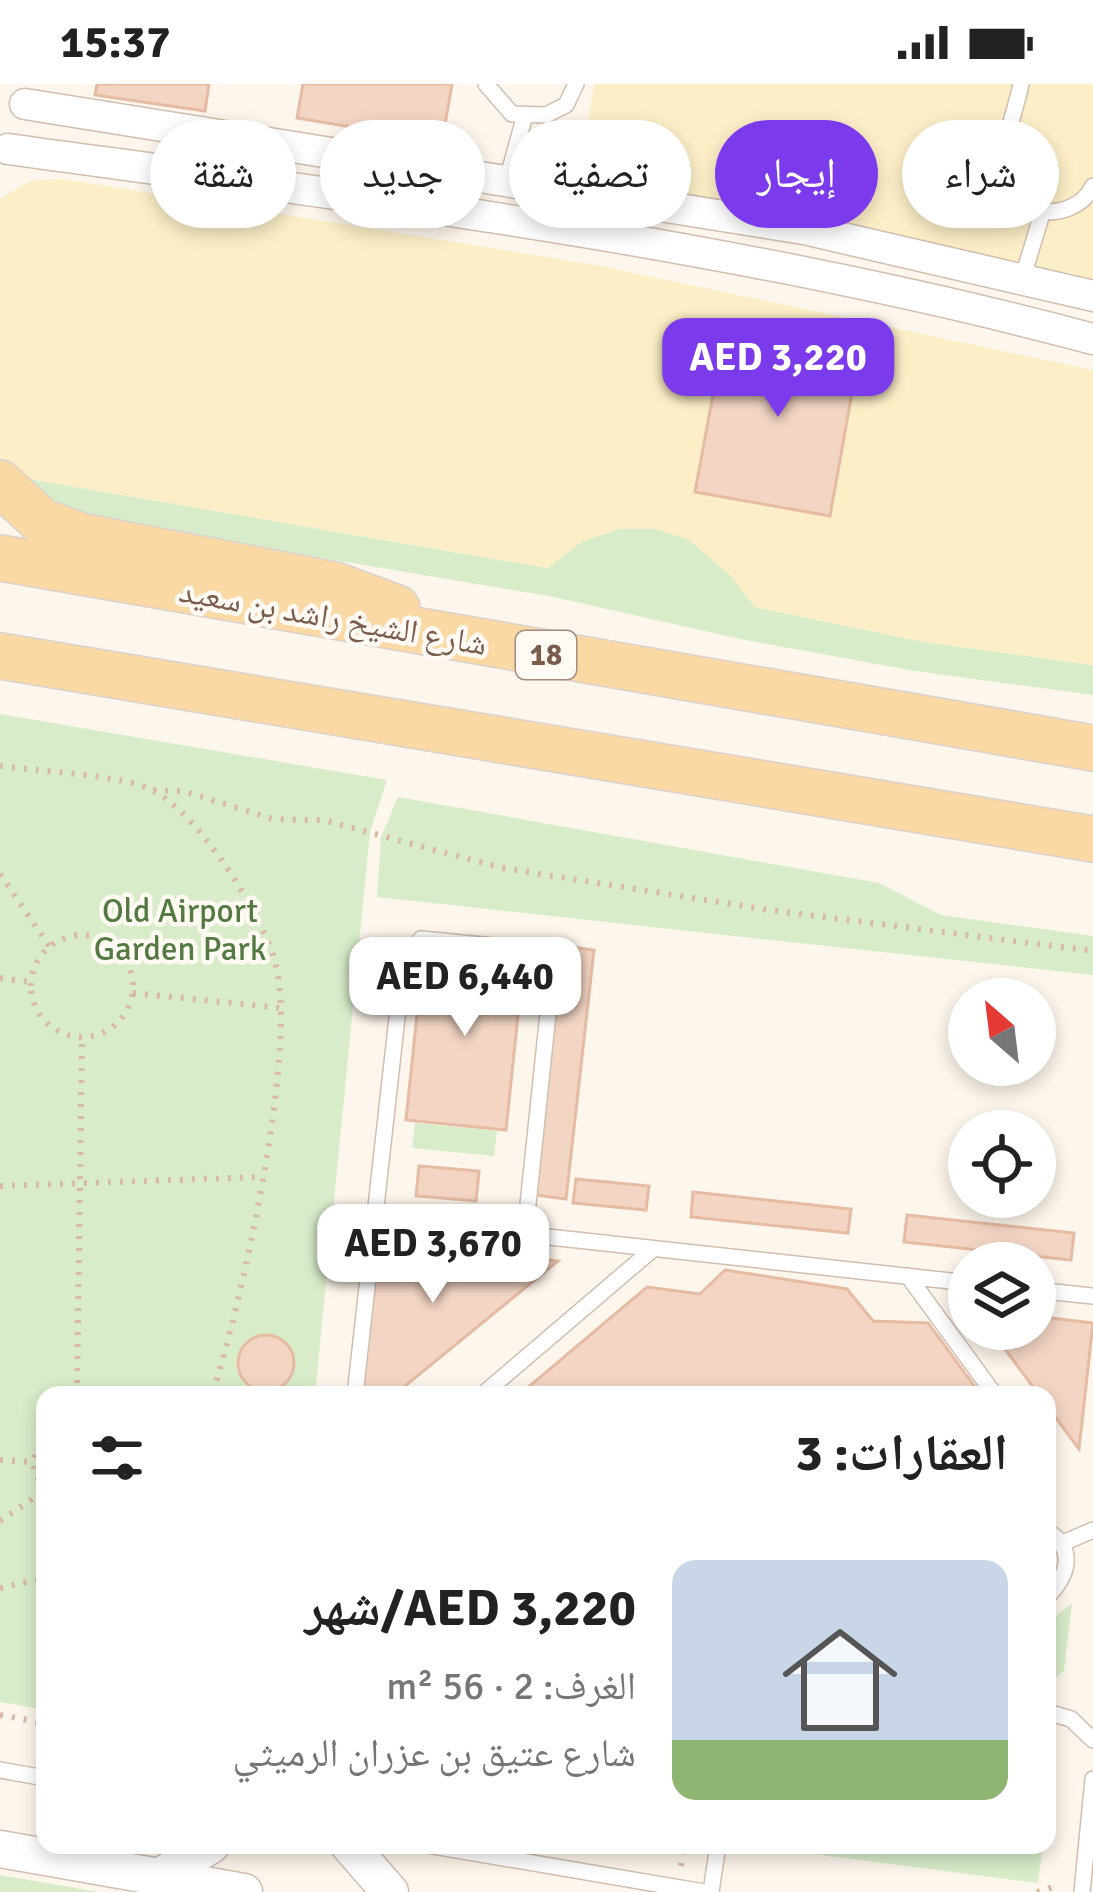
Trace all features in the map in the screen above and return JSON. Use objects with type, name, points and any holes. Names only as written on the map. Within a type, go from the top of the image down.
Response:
[{"type":"main road","points":[[0,483],[41,521],[81,536],[334,585],[476,643]]},
{"type":"main road","name":"شارع الشيخ راشد بن سعيد","points":[[0,558],[1093,748]]},
{"type":"main road","points":[[0,656],[1093,839]]},
{"type":"street","points":[[4,152],[22,129],[21,94],[804,229],[1093,296]]},
{"type":"street","points":[[4,152],[449,211],[803,272],[1093,339]]},
{"type":"street","points":[[0,1849],[244,1892]]},
{"type":"street","points":[[159,1877],[196,1854]]},
{"type":"street","points":[[358,1854],[390,1892]]},
{"type":"lane","points":[[486,84],[500,104],[525,115],[566,105],[576,84]]},
{"type":"lane","points":[[1013,120],[1021,84]]},
{"type":"lane","points":[[507,179],[525,115]]},
{"type":"lane","points":[[1059,209],[1075,207],[1093,186]]},
{"type":"lane","points":[[1023,277],[1038,228]]},
{"type":"lane","points":[[357,1386],[403,964],[411,946],[430,937],[534,950],[553,966],[525,1233]]},
{"type":"lane","points":[[375,1218],[948,1280]]},
{"type":"lane","points":[[493,1386],[653,1249]]},
{"type":"lane","points":[[908,1276],[988,1386]]},
{"type":"lane","points":[[1056,1292],[1093,1296]]},
{"type":"lane","points":[[1063,1543],[1093,1530]]},
{"type":"lane","points":[[1056,1538],[1063,1543],[1065,1576],[1056,1587]]},
{"type":"lane","points":[[1056,1715],[1071,1719],[1093,1740]]},
{"type":"lane","points":[[0,1770],[36,1776]]},
{"type":"lane","points":[[1082,1892],[1093,1779]]},
{"type":"lane","points":[[481,1854],[708,1892],[716,1854]]},
{"type":"path","points":[[0,766],[153,790],[183,790],[273,819],[323,820],[502,868],[769,910],[1093,951]]},
{"type":"path","points":[[153,790],[191,826],[249,901],[278,969],[282,1008],[261,1177],[214,1386]]},
{"type":"path","points":[[0,874],[49,946]]},
{"type":"path","points":[[77,934],[107,941],[128,963],[133,993],[114,1026],[82,1038],[44,1021],[30,982],[49,946],[77,934]]},
{"type":"path","points":[[0,978],[30,982]]},
{"type":"path","points":[[133,993],[282,1008]]},
{"type":"path","points":[[77,1386],[82,1038]]},
{"type":"path","points":[[0,1186],[261,1177]]},
{"type":"path","points":[[36,1453],[32,1462],[36,1474]]},
{"type":"path","points":[[0,1460],[32,1462]]},
{"type":"path","points":[[0,1521],[36,1499]]},
{"type":"path","points":[[0,1588],[36,1580]]},
{"type":"path","points":[[0,1715],[36,1721]]},
{"type":"path","points":[[1037,1892],[1053,1887]]},
{"type":"green space","points":[[0,474],[547,568],[582,541],[619,529],[655,528],[688,539],[729,574],[755,607],[924,642],[1093,665],[1093,695],[915,671],[745,640],[549,596],[0,504]]},
{"type":"green space","name":"Old Airport Garden Park","points":[[0,714],[387,780],[370,832],[316,1386],[36,1386],[36,1708],[0,1702]]},
{"type":"green space","points":[[398,797],[879,883],[941,915],[1093,936],[1093,975],[377,897],[381,837]]},
{"type":"green space","points":[[415,1123],[497,1131],[494,1156],[412,1148]]},
{"type":"green space","points":[[1072,1603],[1064,1671],[1056,1678],[1056,1616]]},
{"type":"green space","points":[[814,1854],[1042,1854],[1038,1883]]},
{"type":"green space","points":[[0,1875],[99,1892],[0,1892]]},
{"type":"sand","points":[[594,84],[1093,84],[1093,279],[841,228],[878,228],[878,120],[715,120],[715,202],[691,198],[691,120],[588,120]]},
{"type":"sand","points":[[64,179],[150,193],[150,228],[296,228],[296,217],[320,220],[320,228],[367,228],[596,265],[1093,370],[1093,665],[924,642],[755,607],[729,574],[688,539],[655,529],[619,529],[583,541],[548,568],[0,474],[0,199],[30,181]]},
{"type":"building","points":[[97,84],[209,84],[205,111],[95,95]]},
{"type":"building","points":[[303,84],[452,84],[446,120],[297,118]]},
{"type":"building","points":[[726,324],[860,348],[830,516],[695,492]]},
{"type":"building","points":[[562,946],[594,950],[566,1199],[535,1195]]},
{"type":"building","points":[[424,948],[524,958],[506,1130],[406,1120]]},
{"type":"building","points":[[419,1166],[479,1171],[476,1201],[416,1196]]},
{"type":"building","points":[[576,1179],[649,1186],[646,1210],[573,1203]]},
{"type":"building","points":[[693,1192],[851,1209],[848,1233],[691,1217]]},
{"type":"building","points":[[907,1215],[1074,1233],[1071,1260],[1056,1258],[1056,1242],[948,1242],[948,1247],[904,1242]]},
{"type":"building","points":[[378,1242],[558,1261],[405,1386],[362,1386]]},
{"type":"building","points":[[725,1270],[847,1289],[873,1321],[928,1323],[974,1386],[530,1386],[647,1287],[700,1294]]},
{"type":"building","points":[[1056,1319],[1093,1323],[1079,1449],[1056,1418],[1056,1386],[1032,1386],[1006,1350],[1056,1350]]},
{"type":"building","points":[[255,1337],[277,1337],[292,1352],[292,1374],[282,1386],[250,1386],[240,1374],[240,1352]]}]
